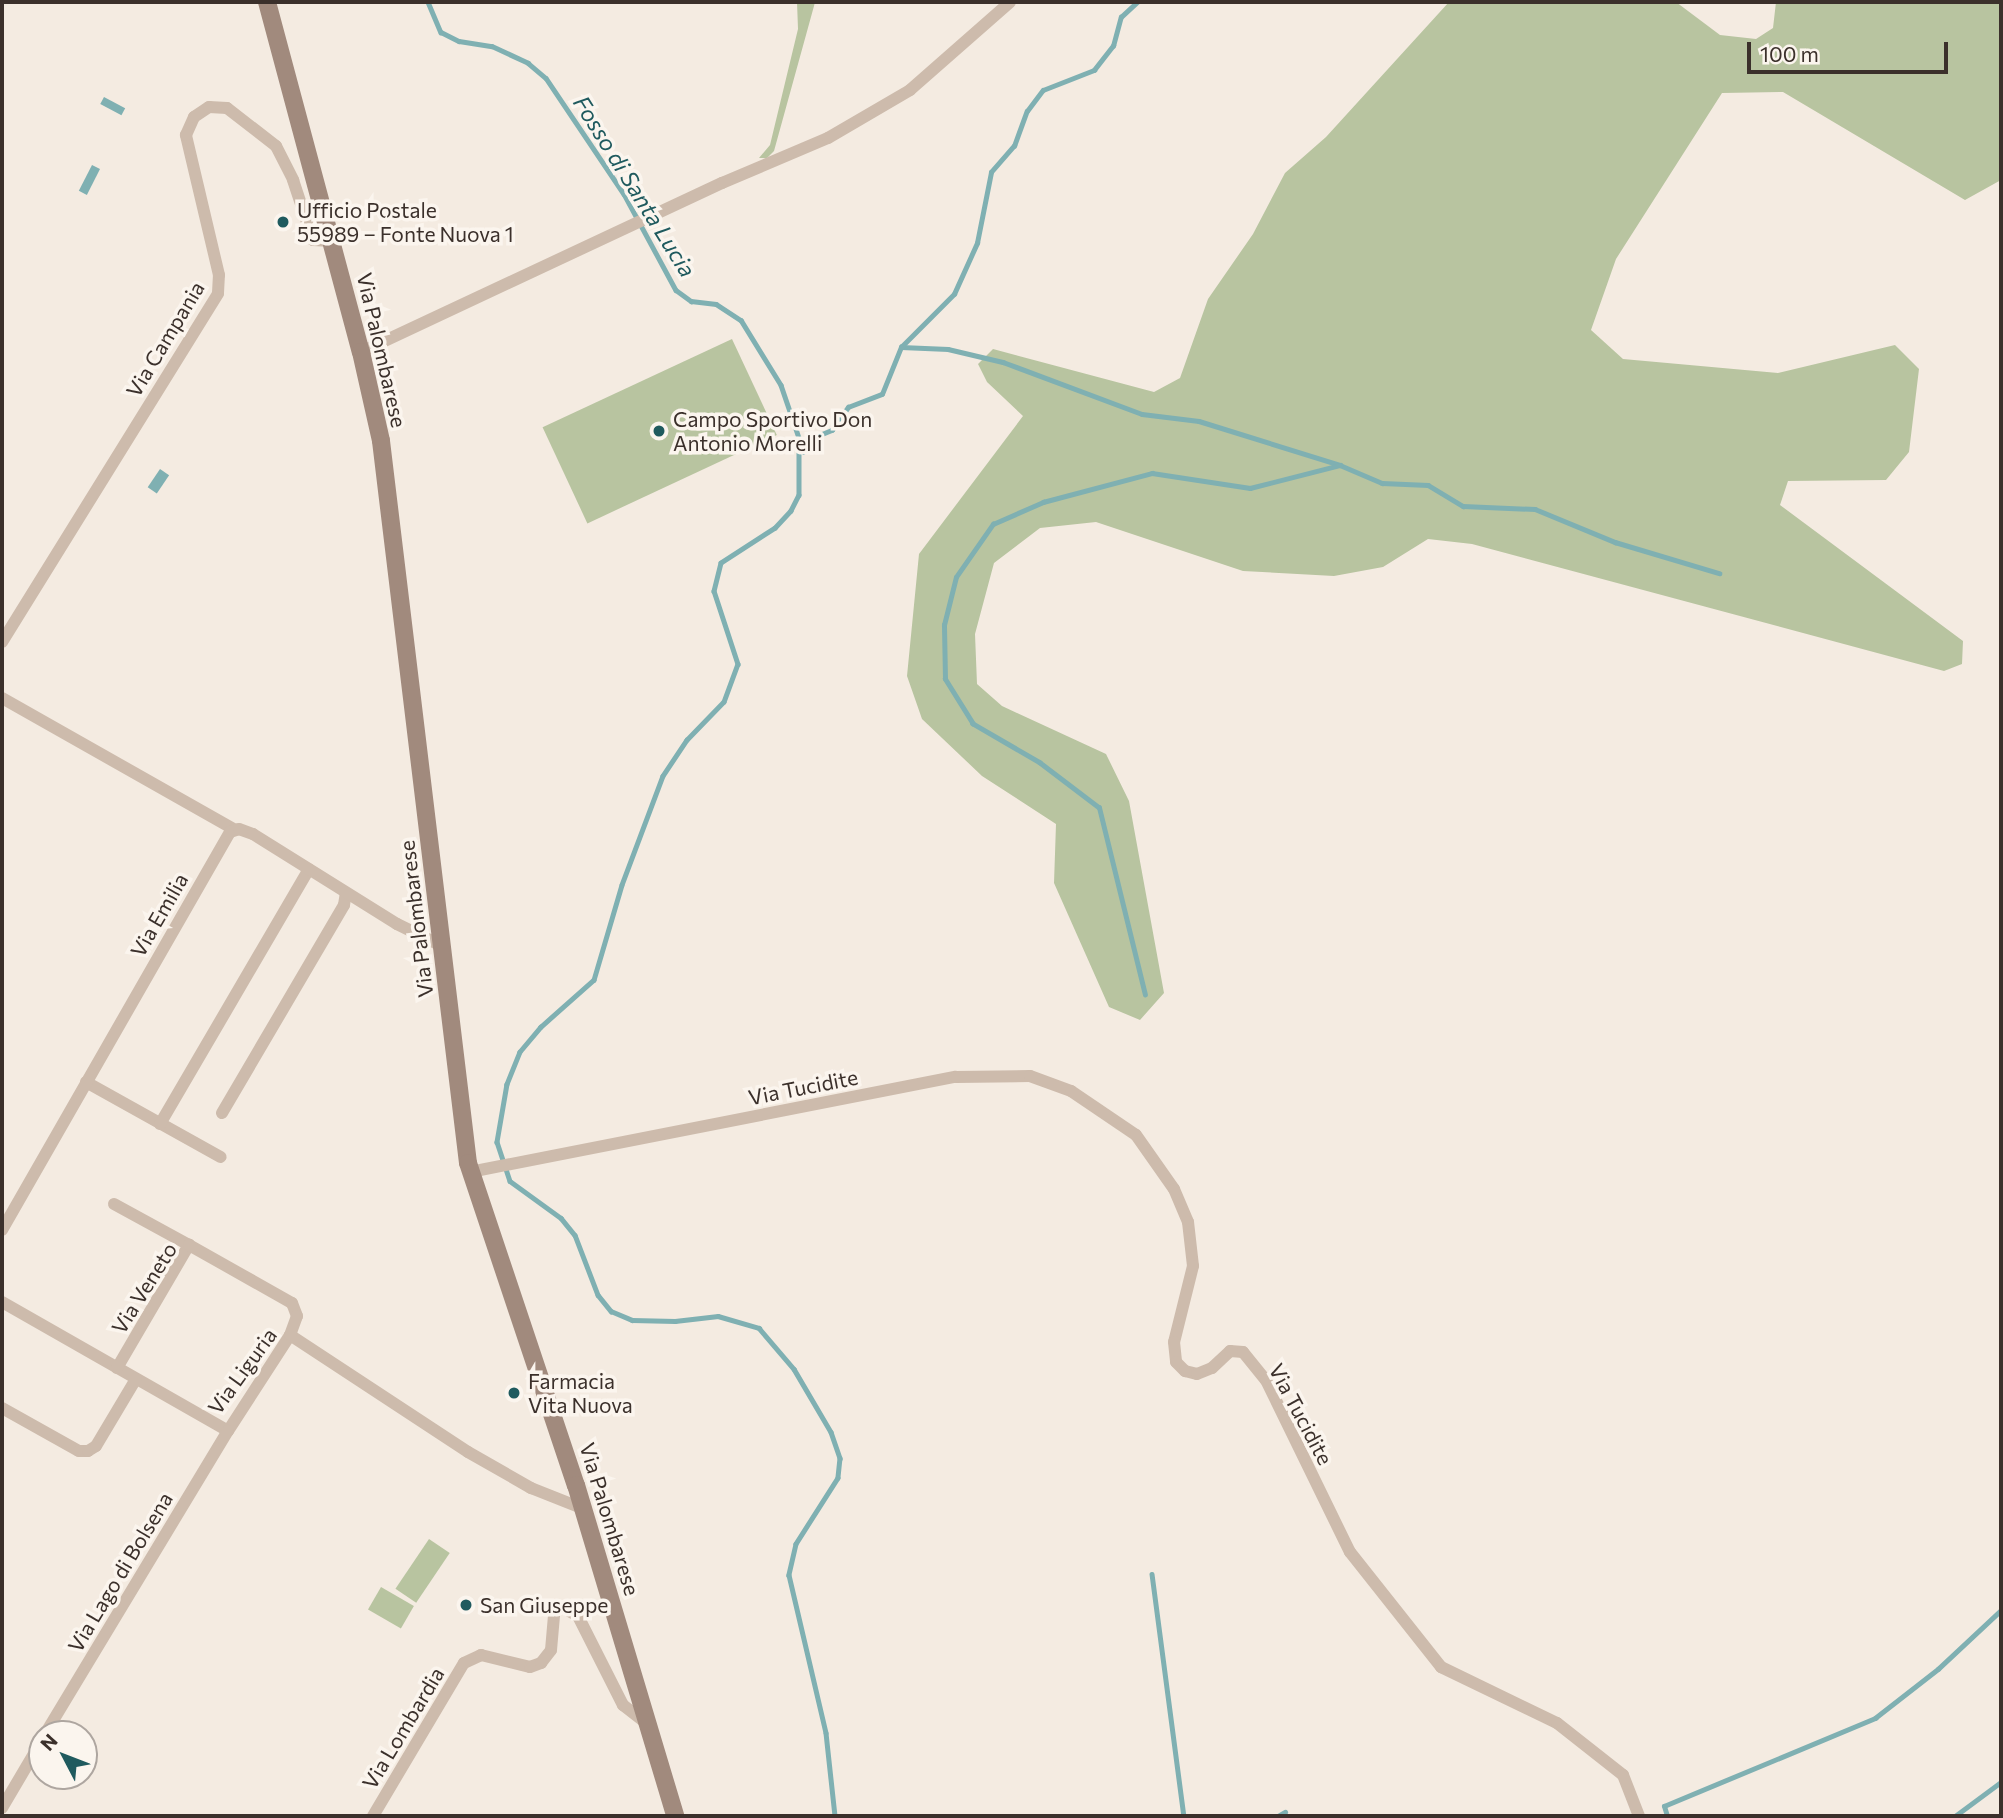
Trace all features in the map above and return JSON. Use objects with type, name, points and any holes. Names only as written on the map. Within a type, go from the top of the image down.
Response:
[{"type":"main road","name":"Via Palombarese","points":[[267,2],[361,352],[389,498],[470,1172],[584,1509],[674,1816]]},
{"type":"street","points":[[361,352],[657,216],[722,183],[828,138],[888,105],[938,68],[1010,2]]},
{"type":"street","name":"Via Campania","points":[[2,642],[218,293],[219,275],[186,135],[194,117],[209,107],[228,108],[276,146],[293,180],[313,240],[332,241]]},
{"type":"street","points":[[2,698],[234,830],[253,834],[346,893],[442,946]]},
{"type":"street","name":"Via Emilia","points":[[2,1230],[234,830]]},
{"type":"street","points":[[160,1124],[309,869]]},
{"type":"street","points":[[222,1113],[344,905],[346,893]]},
{"type":"street","name":"Via Tucidite","points":[[470,1172],[956,1077],[1030,1076],[1082,1097],[1136,1135],[1174,1189],[1188,1222],[1193,1266],[1174,1342],[1176,1362],[1185,1371],[1197,1374],[1212,1368],[1230,1350],[1243,1352],[1266,1380],[1350,1552],[1441,1667],[1557,1723],[1623,1776],[1639,1816]]},
{"type":"street","points":[[86,1082],[220,1157]]},
{"type":"street","points":[[114,1204],[189,1245]]},
{"type":"street","name":"Via Veneto","points":[[117,1368],[189,1245],[292,1303],[297,1316],[290,1335]]},
{"type":"street","name":"Via Liguria","points":[[2,1301],[228,1432],[290,1335],[487,1464],[584,1509]]},
{"type":"street","points":[[2,1408],[79,1451],[88,1451],[96,1446],[136,1379]]},
{"type":"street","name":"Via Lago di Bolsena","points":[[53,1720],[228,1432]]},
{"type":"street","name":"Via Lombardia","points":[[373,1816],[464,1664],[481,1655],[530,1667],[541,1663],[551,1650],[554,1612],[561,1606],[578,1616],[627,1710],[649,1725]]},
{"type":"street","points":[[2,1808],[28,1764]]},
{"type":"green space","points":[[797,2],[815,2],[774,151],[767,158],[759,158],[770,145],[798,29]]},
{"type":"green space","points":[[1449,2],[1676,2],[1720,35],[1756,39],[1773,28],[1776,2],[2001,2],[2001,180],[1965,200],[1783,92],[1722,93],[1616,259],[1591,330],[1623,359],[1778,373],[1895,345],[1919,369],[1909,452],[1886,480],[1788,481],[1780,505],[1963,641],[1962,664],[1944,671],[1472,544],[1428,539],[1383,567],[1334,576],[1243,571],[1096,522],[1040,528],[994,563],[975,634],[977,684],[1002,706],[1106,754],[1129,801],[1164,993],[1140,1020],[1109,1007],[1054,883],[1056,824],[982,776],[922,719],[907,676],[919,554],[1023,416],[987,382],[978,364],[993,349],[1154,392],[1180,378],[1208,299],[1253,234],[1285,173],[1326,137]]},
{"type":"green space","name":"Campo Sportivo Don Antonio Morelli","points":[[732,339],[777,435],[587,523],[543,427]]},
{"type":"green space","points":[[429,1539],[450,1553],[416,1603],[395,1589]]},
{"type":"green space","points":[[381,1587],[414,1606],[401,1629],[368,1610]]},
{"type":"water","points":[[104,97],[125,108],[121,115],[100,104]]},
{"type":"water","points":[[92,165],[100,169],[87,195],[79,191]]},
{"type":"water","points":[[160,469],[169,475],[157,493],[148,487]]},
{"type":"waterway","name":"Fosso di Santa Lucia","points":[[428,2],[441,32],[459,41],[492,46],[528,63],[546,78],[624,194],[676,290],[691,301],[716,304],[741,320],[781,385],[799,438],[799,495],[791,511],[775,528],[721,563],[714,591],[738,664],[724,702],[687,740],[663,776],[622,885],[594,980],[541,1027],[520,1052],[507,1084],[497,1142],[510,1181],[561,1218],[575,1235],[598,1295],[611,1311],[632,1320],[675,1321],[718,1316],[759,1328],[794,1369],[831,1432],[840,1458],[838,1478],[796,1544],[789,1575],[826,1733],[835,1816]]},
{"type":"waterway","points":[[803,452],[817,436],[832,430],[848,407],[882,394],[901,347],[954,294],[977,243],[991,172],[1014,146],[1027,111],[1043,90],[1094,70],[1113,46],[1121,17],[1137,2]]},
{"type":"waterway","points":[[901,347],[948,349],[1003,362],[1142,414],[1199,421],[1340,465],[1382,483],[1428,485],[1463,506],[1535,509],[1615,542],[1719,573]]},
{"type":"waterway","points":[[1145,995],[1099,808],[1040,763],[973,724],[945,679],[944,625],[956,577],[993,524],[1043,502],[1152,473],[1250,488],[1340,465]]},
{"type":"waterway","points":[[1152,1574],[1184,1816]]},
{"type":"waterway","points":[[1667,1816],[1664,1806],[1875,1718],[1938,1669],[2001,1610]]},
{"type":"waterway","points":[[1955,1816],[2001,1782]]},
{"type":"waterway","points":[[1278,1816],[1285,1812]]},
{"type":"place","name":"Ufficio Postale 55989 – Fonte Nuova 1","points":[[283,222]]},
{"type":"place","name":"Campo Sportivo Don Antonio Morelli","points":[[659,431]]},
{"type":"place","name":"Farmacia Vita Nuova","points":[[514,1393]]},
{"type":"place","name":"San Giuseppe","points":[[466,1605]]}]
